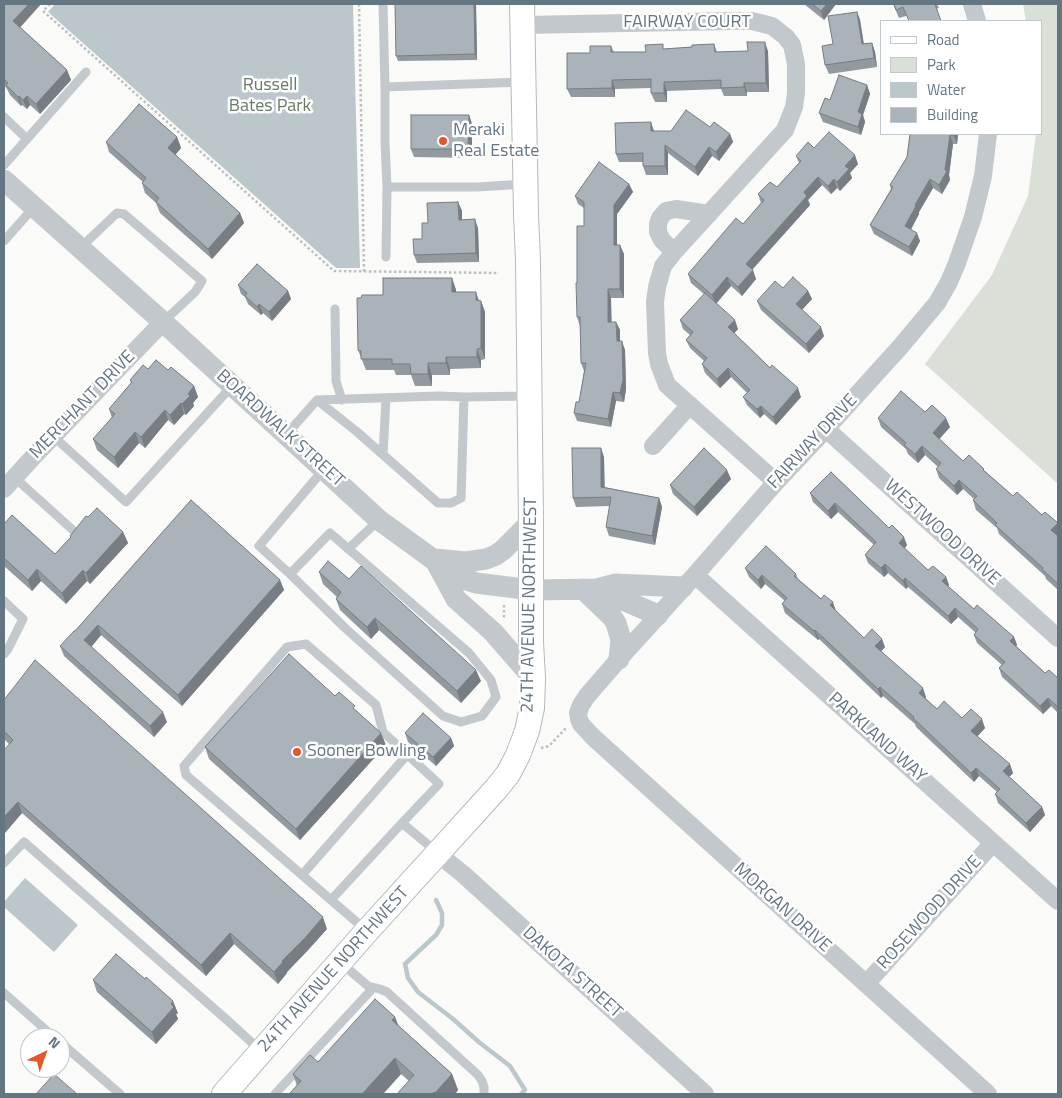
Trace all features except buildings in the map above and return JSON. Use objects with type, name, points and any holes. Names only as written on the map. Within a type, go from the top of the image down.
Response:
[{"type":"main road","name":"24TH AVENUE NORTHWEST","points":[[224,1094],[367,931],[496,789],[508,774],[527,732],[532,708],[533,678],[531,642],[532,522],[522,15]]},
{"type":"street","points":[[972,4],[978,20]]},
{"type":"street","name":"FAIRWAY COURT","points":[[522,15],[560,24],[752,22],[772,26],[792,46],[796,64],[796,92],[791,118],[785,130],[663,266],[657,286],[655,302],[657,353],[667,385],[776,482]]},
{"type":"street","name":"FAIRWAY DRIVE","points":[[579,719],[578,713],[587,696],[937,303],[958,262],[973,217],[983,176],[988,135]]},
{"type":"street","name":"BOARDWALK STREET","points":[[4,180],[163,322],[379,520],[456,576],[484,585],[532,590],[590,589]]},
{"type":"street","points":[[674,252],[662,240],[658,232],[660,218],[666,211],[676,209],[709,214]]},
{"type":"street","name":"MERCHANT DRIVE","points":[[9,483],[163,322]]},
{"type":"street","points":[[653,446],[690,405]]},
{"type":"street","name":"WESTWOOD DRIVE","points":[[826,429],[1058,638]]},
{"type":"street","points":[[434,559],[466,562],[486,559],[496,555],[532,522]]},
{"type":"street","points":[[434,559],[456,599],[493,632],[533,678]]},
{"type":"street","points":[[590,589],[616,584],[689,581]]},
{"type":"street","name":"PARKLAND WAY","points":[[689,581],[1058,901]]},
{"type":"street","points":[[590,589],[658,615]]},
{"type":"street","points":[[590,589],[616,623],[621,640],[619,659]]},
{"type":"street","name":"MORGAN DRIVE","points":[[579,719],[593,737],[988,1094]]},
{"type":"street","name":"ROSEWOOD DRIVE","points":[[866,984],[993,843]]},
{"type":"street","name":"DAKOTA STREET","points":[[438,854],[463,874],[693,1090]]},
{"type":"lane","points":[[383,4],[386,87],[386,257]]},
{"type":"lane","points":[[4,165],[86,72]]},
{"type":"lane","points":[[386,87],[524,82]]},
{"type":"lane","points":[[4,117],[27,139]]},
{"type":"lane","points":[[387,187],[476,188],[526,184]]},
{"type":"lane","points":[[4,240],[34,207]]},
{"type":"lane","points":[[80,248],[117,213],[124,214],[202,281],[195,292],[163,322]]},
{"type":"lane","points":[[335,309],[336,382],[342,400]]},
{"type":"lane","points":[[53,436],[126,502],[232,385]]},
{"type":"lane","points":[[286,435],[317,400],[529,396]]},
{"type":"lane","points":[[317,400],[356,431],[438,503],[451,503],[461,498],[464,449],[464,397]]},
{"type":"lane","points":[[383,455],[386,398]]},
{"type":"lane","points":[[290,574],[330,533],[469,653],[492,680],[496,697],[482,716],[461,722],[443,716],[344,627],[259,546],[324,469]]},
{"type":"lane","points":[[9,483],[75,532]]},
{"type":"lane","points":[[348,549],[379,520]]},
{"type":"lane","points":[[4,601],[23,619],[4,654]]},
{"type":"lane","points":[[331,900],[439,784],[383,732],[376,705],[306,644],[287,648],[184,766],[186,775],[331,900],[367,931]]},
{"type":"lane","points":[[302,875],[408,755]]},
{"type":"lane","points":[[402,823],[438,854]]},
{"type":"lane","points":[[4,863],[24,842],[262,1052]]},
{"type":"lane","points":[[340,962],[368,986],[387,992],[478,1075],[484,1087],[484,1094]]},
{"type":"lane","points":[[275,1094],[373,988]]},
{"type":"lane","points":[[4,993],[44,1028]]},
{"type":"lane","points":[[70,1051],[120,1094]]},
{"type":"path","points":[[50,4],[43,11],[334,271],[498,273]]},
{"type":"path","points":[[359,4],[364,272]]},
{"type":"path","points":[[518,755],[549,746],[568,726],[579,719]]},
{"type":"green space","points":[[1023,4],[1058,4],[1058,484],[925,364],[992,275],[1028,196],[1036,135],[1042,135],[1042,20],[1026,20]]},
{"type":"water","name":"Russell Bates Park","points":[[55,4],[353,4],[360,268],[336,268],[48,12]]},
{"type":"water","points":[[25,878],[78,925],[54,952],[4,907],[4,902]]},
{"type":"waterway","points":[[436,900],[442,913],[442,925],[436,935],[405,964],[408,978],[418,992],[510,1066],[525,1090],[521,1094]]},
{"type":"place","name":"Meraki Real Estate","points":[[443,141]]},
{"type":"place","name":"Sooner Bowling","points":[[297,752]]}]
